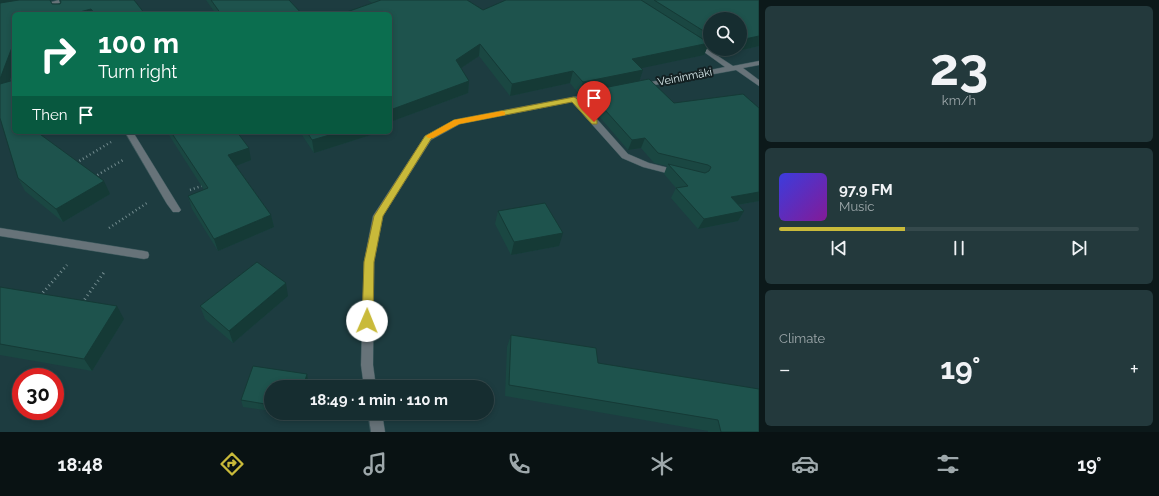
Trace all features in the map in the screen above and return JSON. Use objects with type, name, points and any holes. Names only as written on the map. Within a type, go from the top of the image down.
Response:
[{"type":"street","points":[[35,6],[57,6],[68,0]]},
{"type":"street","points":[[690,40],[759,84]]},
{"type":"street","name":"Veininmäki","points":[[634,87],[759,63]]},
{"type":"street","points":[[369,380],[367,365],[369,262],[378,216],[428,138],[456,122],[611,92]]},
{"type":"street","points":[[574,99],[625,156],[646,164],[684,174]]},
{"type":"street","points":[[130,134],[176,210]]},
{"type":"street","points":[[0,232],[144,255]]},
{"type":"street","points":[[375,420],[378,432]]},
{"type":"path","points":[[72,166],[116,139]]},
{"type":"path","points":[[90,179],[140,150]]},
{"type":"path","points":[[38,298],[83,245],[166,195],[209,183]]},
{"type":"path","points":[[80,305],[119,251]]},
{"type":"building","points":[[19,0],[50,0],[52,4],[60,4],[60,0],[134,0],[143,12],[93,12],[91,9],[80,12],[12,12],[12,47],[0,79],[0,3]]},
{"type":"building","points":[[211,0],[289,0],[300,12],[220,12]]},
{"type":"building","points":[[381,0],[467,0],[483,10],[506,0],[641,0],[703,39],[703,44],[632,59],[643,70],[583,82],[573,71],[512,84],[480,44],[456,60],[469,81],[392,109],[392,12],[347,12]]},
{"type":"building","points":[[654,0],[759,0],[759,36],[747,39],[747,12],[703,12],[703,31]]},
{"type":"building","points":[[649,79],[674,103],[743,94],[759,108],[759,192],[731,197],[744,211],[704,219],[676,188],[688,186],[668,164],[705,173],[709,171],[711,167],[658,153],[645,138],[632,140],[588,91]]},
{"type":"building","points":[[12,81],[12,134],[40,134],[104,181],[56,209],[18,178],[0,118],[0,84]]},
{"type":"building","points":[[172,134],[238,134],[249,148],[228,155],[271,215],[214,239],[188,196],[208,188]]},
{"type":"building","points":[[308,134],[333,134],[312,140]]},
{"type":"building","points":[[545,203],[563,233],[514,242],[498,211]]},
{"type":"building","points":[[257,262],[286,283],[229,331],[200,306]]},
{"type":"building","points":[[0,287],[117,306],[84,359],[0,344]]},
{"type":"building","points":[[511,335],[596,348],[598,363],[759,389],[759,432],[721,432],[718,420],[509,385]]},
{"type":"building","points":[[253,366],[307,374],[305,380],[264,380],[264,404],[241,400]]},
{"type":"slow traffic","points":[[430,136],[456,122],[502,113]]},
{"type":"route","points":[[367,321],[369,262],[378,216],[428,138],[456,122],[574,99],[594,122]]}]
